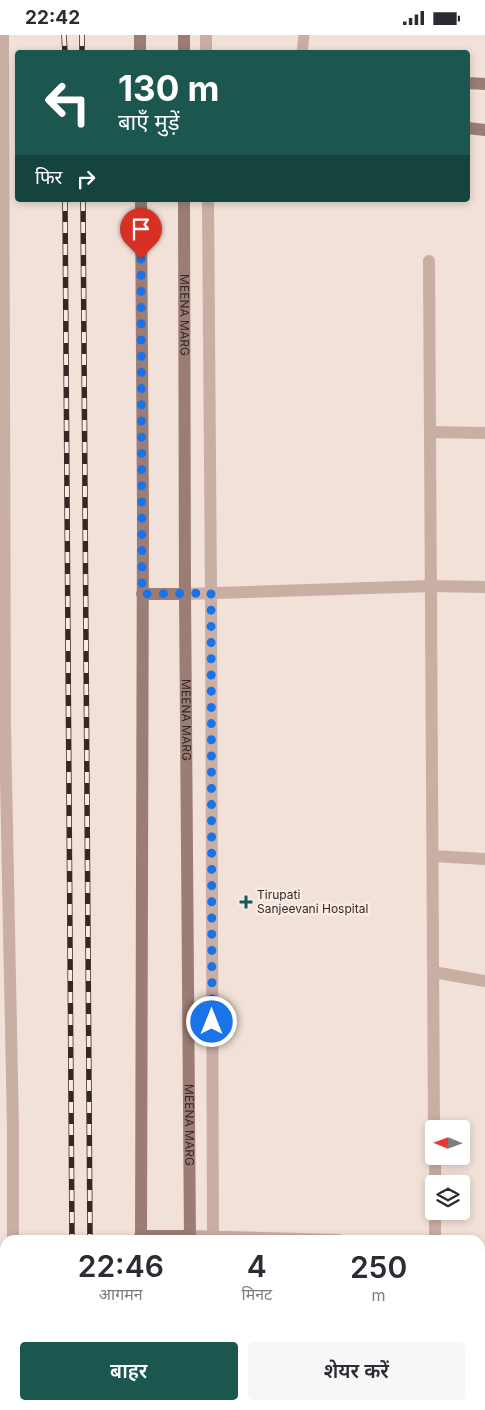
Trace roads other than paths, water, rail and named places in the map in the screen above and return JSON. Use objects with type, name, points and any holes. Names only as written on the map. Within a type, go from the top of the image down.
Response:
[{"type":"street","points":[[3,35],[5,729],[13,1129],[13,1235]]},
{"type":"street","points":[[140,35],[141,50]]},
{"type":"street","points":[[184,35],[184,50]]},
{"type":"street","points":[[206,35],[206,50]]},
{"type":"street","points":[[470,83],[485,84]]},
{"type":"street","points":[[470,128],[485,130]]},
{"type":"street","points":[[140,1235],[141,202]]},
{"type":"street","name":"MEENA MARG","points":[[184,202],[190,1235]]},
{"type":"street","points":[[208,202],[213,1235]]},
{"type":"street","points":[[429,261],[434,1120]]},
{"type":"street","points":[[430,431],[485,433]]},
{"type":"street","points":[[142,594],[431,586],[485,587]]},
{"type":"street","points":[[433,857],[485,859]]},
{"type":"street","points":[[434,972],[485,981]]},
{"type":"street","points":[[435,1220],[435,1235]]},
{"type":"lane","points":[[302,50],[304,35]]},
{"type":"railway","points":[[64,35],[65,50]]},
{"type":"railway","points":[[82,35],[82,50]]},
{"type":"railway","points":[[65,202],[72,1235]]},
{"type":"railway","points":[[83,202],[90,1235]]},
{"type":"place","name":"Tirupati Sanjeevani Hospital","points":[[246,902]]}]
